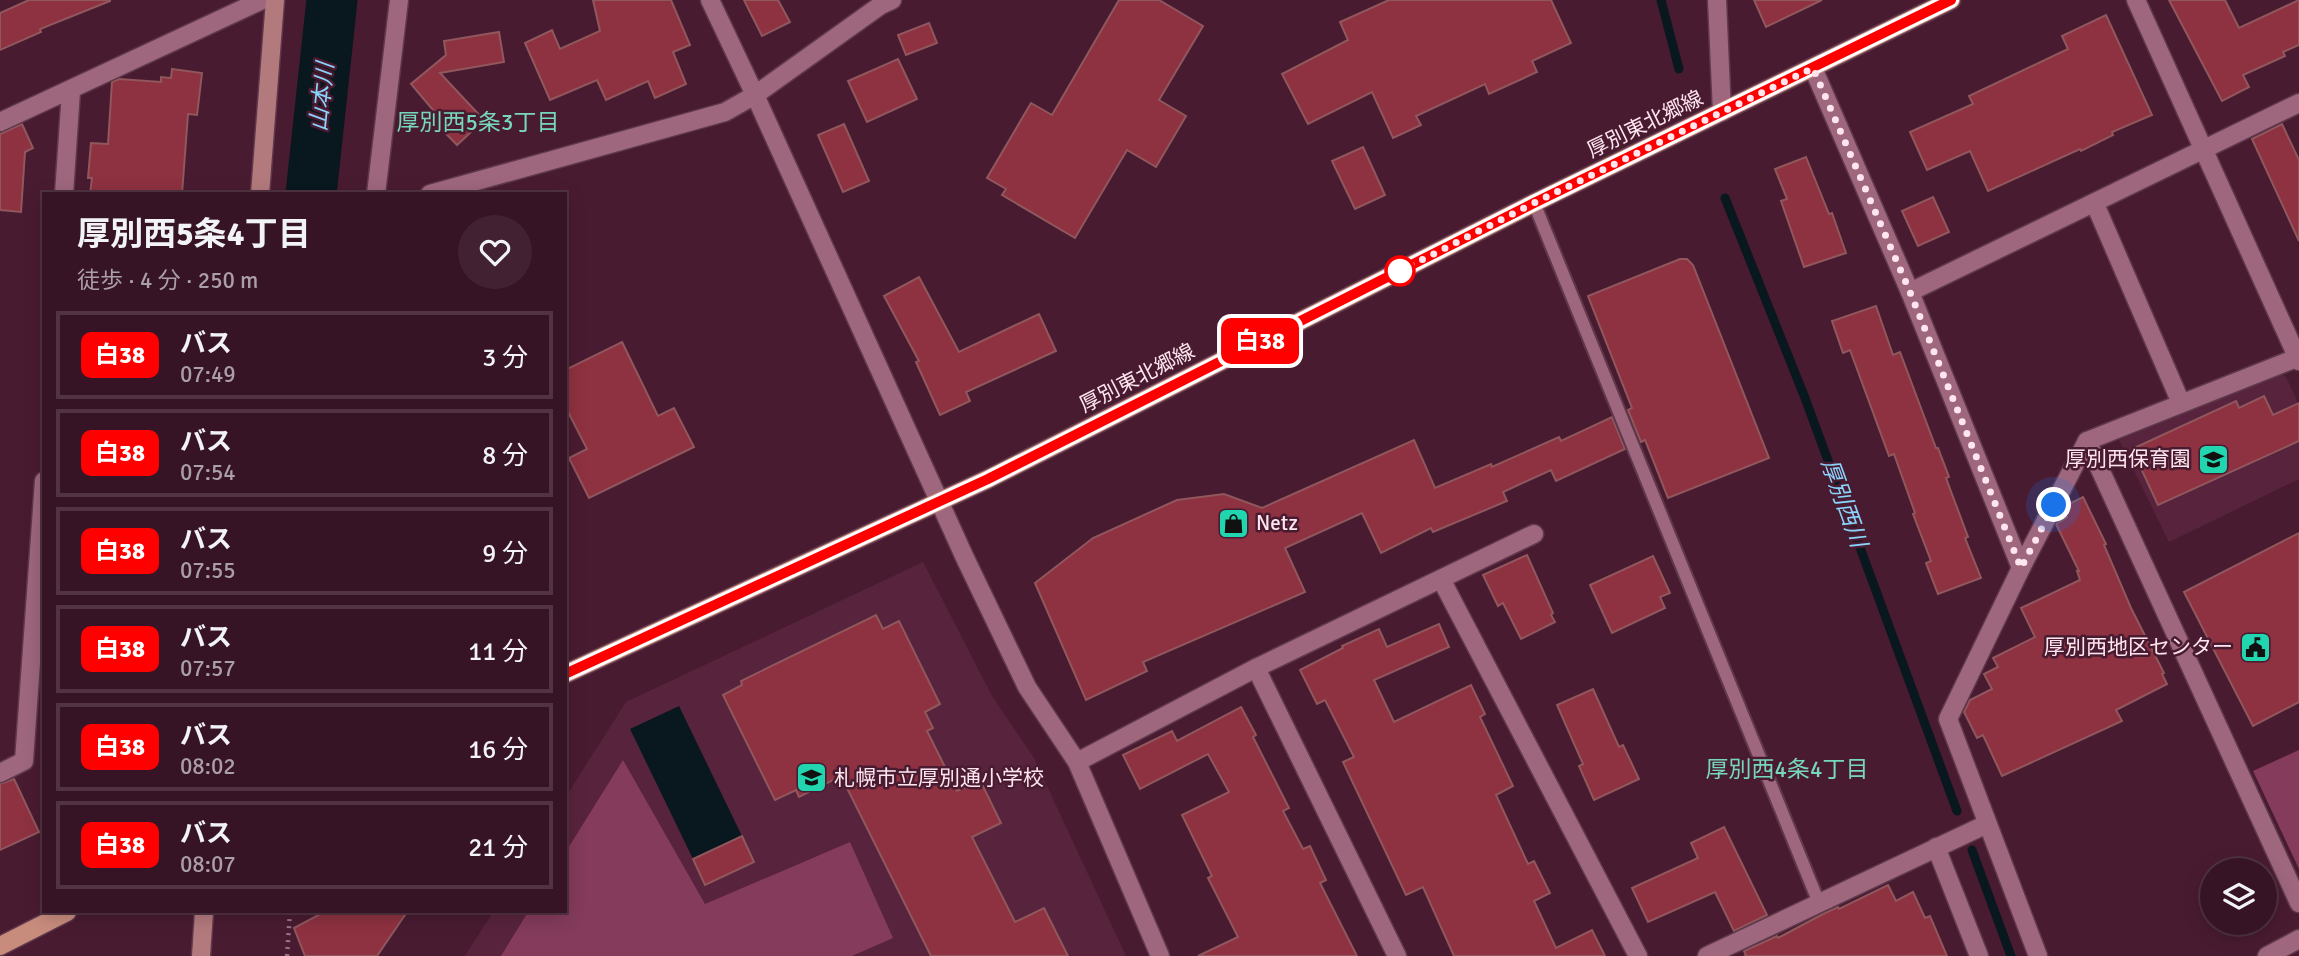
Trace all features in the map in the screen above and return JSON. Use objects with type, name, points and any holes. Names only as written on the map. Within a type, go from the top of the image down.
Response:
[{"type":"main road","name":"厚別東北郷線","points":[[567,673],[1013,466],[1534,203],[1951,0]]},
{"type":"main road","points":[[0,946],[65,913]]},
{"type":"street","points":[[0,122],[262,0]]},
{"type":"street","points":[[260,192],[275,0]]},
{"type":"street","points":[[376,192],[399,0]]},
{"type":"street","points":[[710,0],[1027,687],[1077,762],[1160,956]]},
{"type":"street","points":[[437,192],[725,112],[755,95],[881,5],[892,0]]},
{"type":"street","points":[[1717,0],[1723,112]]},
{"type":"street","points":[[2038,956],[1948,719],[2021,568],[2087,441],[2299,359],[2136,0]]},
{"type":"street","points":[[1813,68],[1910,292],[2021,568]]},
{"type":"street","points":[[64,192],[71,91]]},
{"type":"street","points":[[1910,292],[2299,103]]},
{"type":"street","points":[[2095,204],[2181,403]]},
{"type":"street","points":[[2087,441],[2299,904]]},
{"type":"street","points":[[0,773],[24,761],[42,509]]},
{"type":"street","points":[[1077,762],[1256,668],[1534,534]]},
{"type":"street","points":[[1441,579],[1638,956]]},
{"type":"street","points":[[1256,668],[1397,956]]},
{"type":"street","points":[[1707,956],[1987,824]]},
{"type":"street","points":[[1936,848],[1979,956]]},
{"type":"street","points":[[201,956],[204,913]]},
{"type":"street","points":[[2267,956],[2299,939]]},
{"type":"lane","points":[[1534,203],[1819,902]]},
{"type":"path","points":[[288,956],[290,913]]},
{"type":"shaded area","name":"厚別西保育園","points":[[2281,374],[2286,377],[2299,405],[2299,479],[2169,542],[2119,440]]},
{"type":"shaded area","name":"札幌市立厚別通小学校","points":[[923,562],[992,696],[1034,758],[1126,956],[465,956],[492,913],[567,913],[567,795],[626,702]]},
{"type":"shaded area","points":[[679,706],[742,836],[693,859],[630,729]]},
{"type":"shaded area","points":[[2299,750],[2299,869],[2253,771]]},
{"type":"shaded area","points":[[623,760],[705,904],[850,842],[893,938],[852,956],[501,956],[527,913],[567,913],[567,850]]},
{"type":"building","points":[[29,0],[110,1],[40,29],[41,32],[0,50],[0,13]]},
{"type":"building","points":[[593,0],[671,0],[690,45],[673,52],[686,84],[655,98],[648,81],[606,100],[597,80],[550,100],[525,43],[552,30],[560,49],[600,31]]},
{"type":"building","points":[[744,0],[778,0],[790,22],[762,36]]},
{"type":"building","points":[[1119,0],[1159,0],[1203,26],[1159,100],[1186,116],[1156,167],[1127,150],[1075,238],[1002,195],[1006,189],[987,178],[1031,103],[1052,115]]},
{"type":"building","points":[[1389,0],[1551,0],[1571,43],[1532,61],[1537,72],[1489,94],[1485,84],[1416,116],[1421,125],[1393,138],[1372,92],[1308,124],[1282,74],[1348,40],[1340,22]]},
{"type":"building","points":[[1754,0],[1822,0],[1766,27]]},
{"type":"building","points":[[2169,0],[2225,0],[2239,28],[2299,0],[2299,45],[2283,52],[2285,56],[2243,75],[2249,87],[2222,101]]},
{"type":"building","points":[[2106,15],[2152,115],[2112,132],[2113,135],[2081,151],[2080,149],[1988,191],[1970,151],[1927,170],[1910,132],[1973,104],[1969,96],[2068,49],[2062,36]]},
{"type":"building","points":[[929,23],[937,43],[906,55],[898,35]]},
{"type":"building","points":[[499,32],[504,62],[440,73],[484,120],[457,145],[428,115],[433,110],[411,84],[446,55],[444,41]]},
{"type":"building","points":[[898,59],[917,99],[867,122],[848,81]]},
{"type":"building","points":[[172,69],[202,73],[197,115],[188,114],[182,192],[90,192],[92,178],[88,178],[91,143],[108,144],[112,82],[119,79],[161,82],[161,77],[171,78]]},
{"type":"building","points":[[22,124],[33,148],[25,152],[21,212],[0,210],[0,134]]},
{"type":"building","points":[[844,124],[869,181],[843,192],[818,135]]},
{"type":"building","points":[[2282,124],[2299,160],[2299,241],[2252,139]]},
{"type":"building","points":[[1363,147],[1385,195],[1355,209],[1332,161]]},
{"type":"building","points":[[1806,157],[1829,214],[1832,213],[1846,253],[1804,267],[1781,201],[1787,199],[1775,169]]},
{"type":"building","points":[[1933,197],[1949,232],[1918,246],[1902,211]]},
{"type":"building","points":[[1680,259],[1687,259],[1693,265],[1769,458],[1668,498],[1645,440],[1641,442],[1628,410],[1632,408],[1588,296]]},
{"type":"building","points":[[919,277],[959,352],[1039,314],[1056,351],[966,392],[970,401],[940,415],[916,362],[919,361],[884,296]]},
{"type":"building","points":[[1876,306],[1893,355],[1900,352],[1938,448],[1968,537],[1965,538],[1981,578],[1938,594],[1926,563],[1931,561],[1894,454],[1889,456],[1850,350],[1843,353],[1832,321]]},
{"type":"building","points":[[622,342],[658,416],[674,408],[694,447],[589,498],[569,458],[587,449],[567,410],[567,369]]},
{"type":"building","points":[[2264,396],[2273,415],[2299,403],[2299,441],[2158,505],[2132,449],[2236,401],[2239,408]]},
{"type":"building","points":[[1612,417],[1625,449],[1556,481],[1551,470],[1503,492],[1507,501],[1433,532],[1431,528],[1381,553],[1362,513],[1285,548],[1305,592],[1143,662],[1147,671],[1086,700],[1035,583],[1093,538],[1177,500],[1224,494],[1262,508],[1414,440],[1435,488],[1491,464],[1492,467],[1559,437],[1561,441]]},
{"type":"building","points":[[2083,497],[2167,684],[2116,710],[2122,721],[2002,776],[1983,735],[1977,738],[1964,712],[1970,700],[1992,689],[1984,674],[1998,667],[1993,658],[2035,637],[2021,608],[2080,580],[2079,571],[2056,524],[2067,517],[2064,510],[2067,505]]},
{"type":"building","name":"厚別西地区センター","points":[[2299,533],[2299,702],[2253,726],[2184,592]]},
{"type":"building","points":[[1527,555],[1555,622],[1521,639],[1503,603],[1498,606],[1483,575]]},
{"type":"building","points":[[1653,556],[1670,593],[1660,597],[1665,608],[1612,633],[1590,585]]},
{"type":"building","points":[[876,615],[883,629],[899,621],[940,704],[925,712],[933,728],[927,731],[957,791],[980,780],[1001,823],[972,837],[1015,922],[1044,908],[1068,956],[931,956],[841,776],[799,797],[796,790],[775,800],[723,695],[742,685],[741,681]]},
{"type":"building","points":[[1439,624],[1449,647],[1374,680],[1394,722],[1471,685],[1485,714],[1480,717],[1513,786],[1496,795],[1528,864],[1534,861],[1550,893],[1534,901],[1556,948],[1592,930],[1605,956],[1454,956],[1423,887],[1406,895],[1343,762],[1354,757],[1325,700],[1317,704],[1300,670],[1379,629],[1387,647]]},
{"type":"building","points":[[1593,689],[1619,747],[1623,745],[1639,779],[1594,800],[1579,766],[1583,764],[1557,705]]},
{"type":"building","points":[[1241,707],[1289,808],[1283,811],[1303,849],[1310,846],[1326,880],[1320,883],[1357,956],[1198,956],[1238,937],[1208,878],[1212,876],[1182,815],[1229,792],[1208,754],[1140,789],[1123,755],[1172,731],[1177,741]]},
{"type":"building","points":[[14,779],[39,832],[0,850],[0,784]]},
{"type":"building","points":[[1724,827],[1767,915],[1734,931],[1715,892],[1648,922],[1632,888],[1698,858],[1691,843]]},
{"type":"building","points":[[742,836],[754,862],[705,885],[693,859]]},
{"type":"building","points":[[1888,885],[1896,901],[1913,892],[1925,918],[1930,916],[1947,956],[1744,956],[1744,951],[1777,936],[1778,938]]},
{"type":"building","points":[[322,913],[406,913],[377,956],[305,956],[294,928]]},
{"type":"waterway","name":"山本川","points":[[311,192],[332,0]]},
{"type":"waterway","name":"厚別西川","points":[[1661,0],[1679,69]]},
{"type":"waterway","name":"厚別西川","points":[[1725,198],[1805,398],[1957,811]]},
{"type":"waterway","name":"厚別西川","points":[[1972,850],[2011,956]]},
{"type":"bus line","name":"白38","points":[[567,673],[988,479],[1534,203],[1951,0]]},
{"type":"place","name":"厚別西保育園","points":[[2214,459]]},
{"type":"place","name":"Netz","points":[[1233,523]]},
{"type":"place","name":"厚別西地区センター","points":[[2256,647]]},
{"type":"place","name":"札幌市立厚別通小学校","points":[[811,778]]},
{"type":"district","name":"厚別西5条3丁目","points":[[478,122]]},
{"type":"district","name":"厚別西4条4丁目","points":[[1787,769]]},
{"type":"route","points":[[1400,271],[1813,68],[1910,292],[2021,568],[2054,505]]}]
